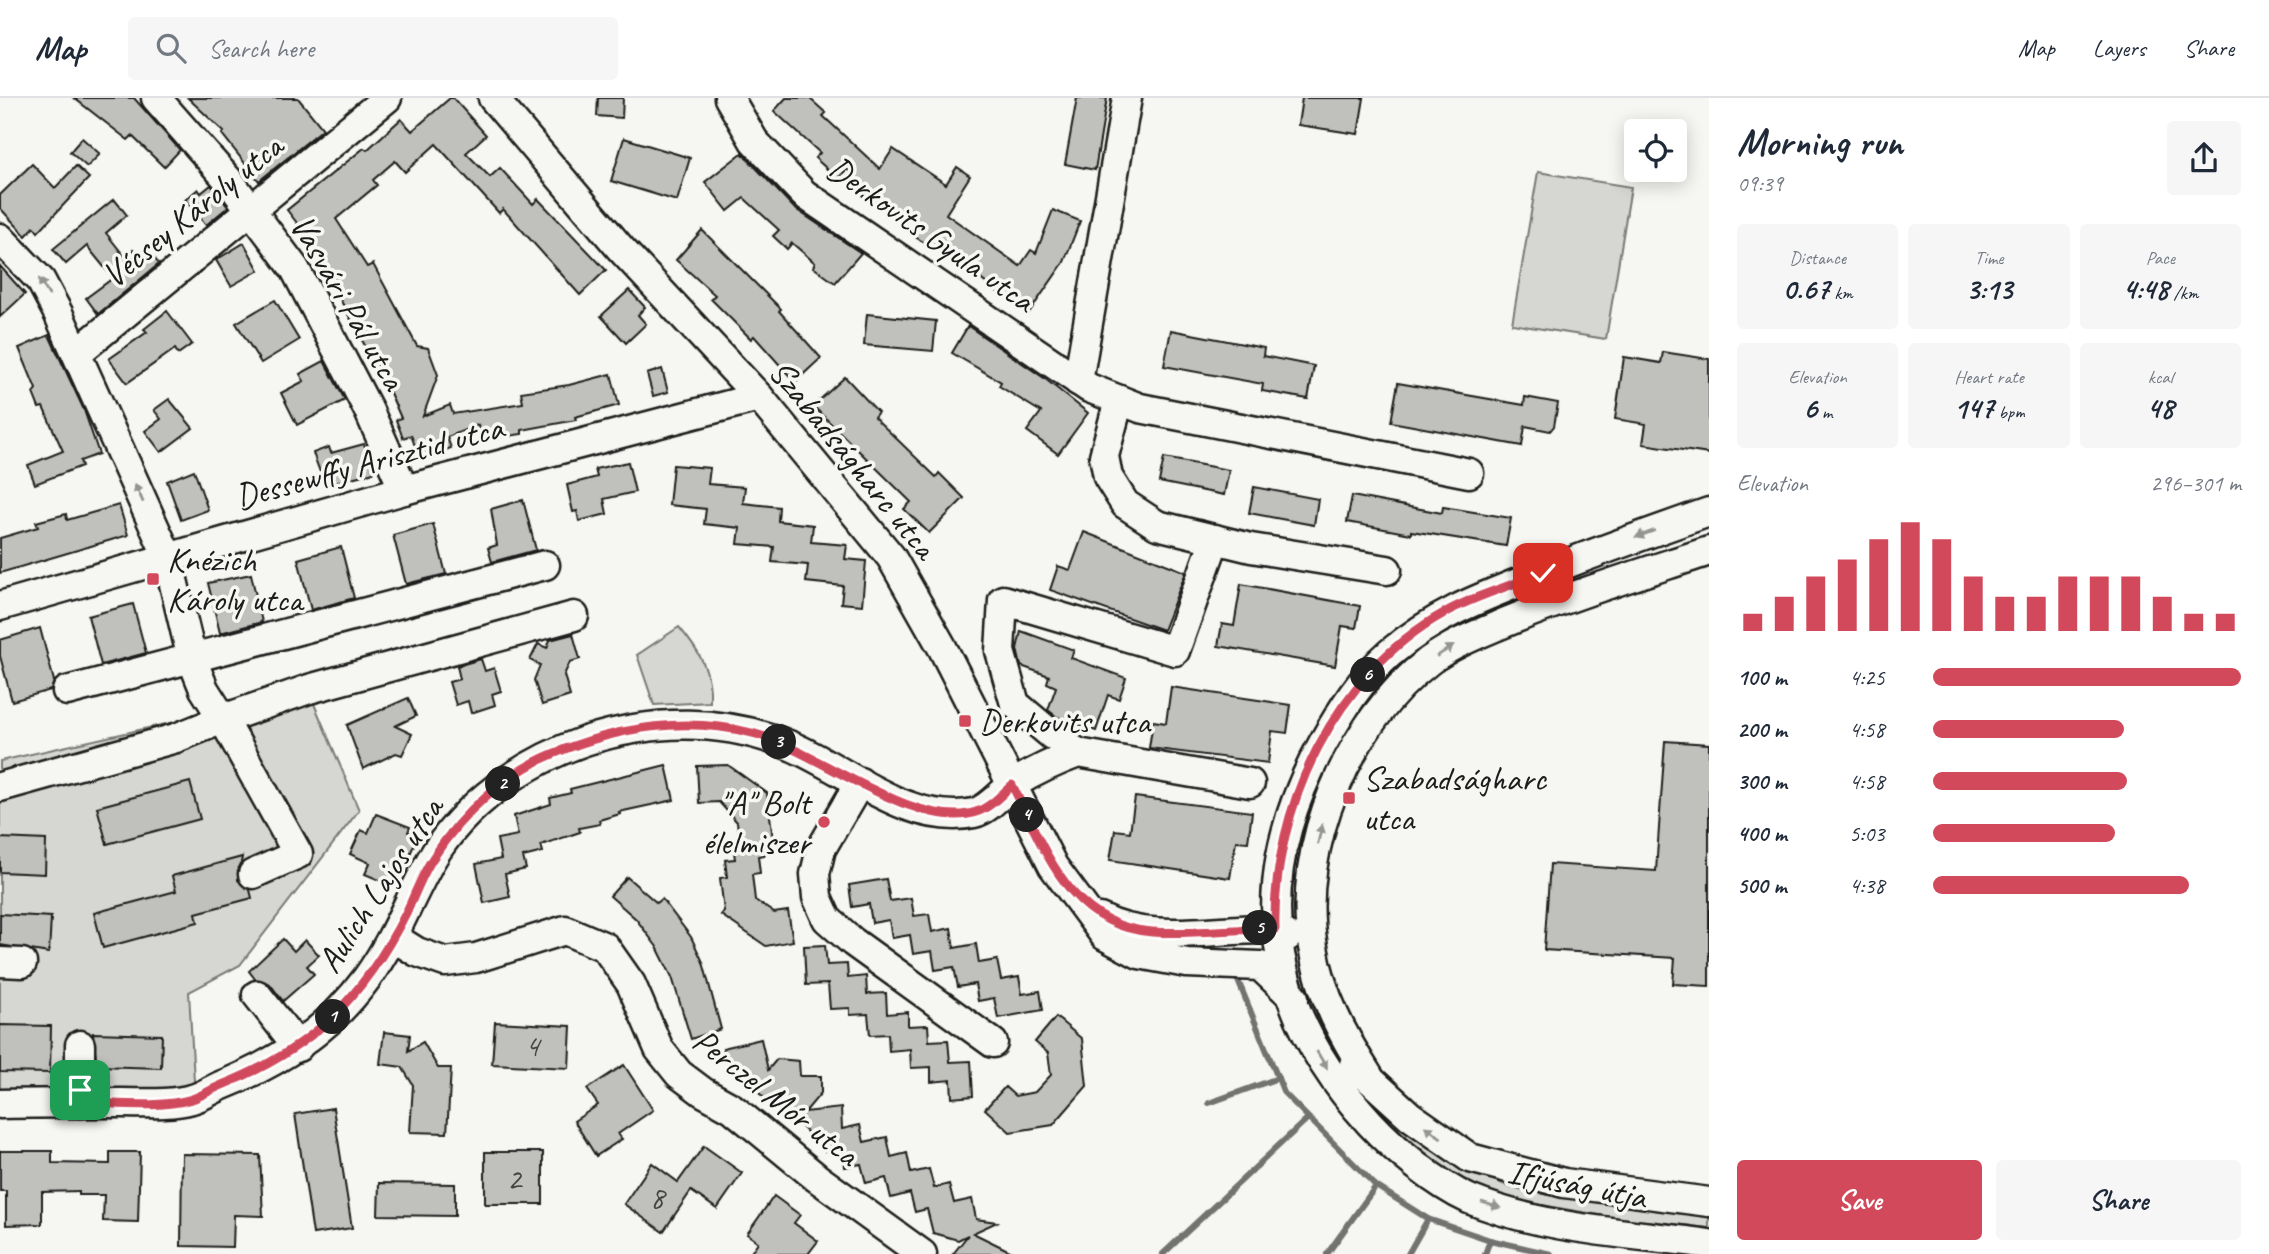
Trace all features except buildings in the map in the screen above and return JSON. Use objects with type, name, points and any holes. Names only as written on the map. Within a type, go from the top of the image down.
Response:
[{"type":"street","name":"Vasvári Pál utca","points":[[156,98],[251,210],[295,269],[369,411],[404,490]]},
{"type":"street","name":"Vécsey Károly utca","points":[[77,354],[387,98]]},
{"type":"street","name":"Szabadságharc utca","points":[[493,98],[621,249],[759,397],[891,556],[942,647],[1053,866],[1105,936],[1139,954],[1187,962],[1260,966],[1294,998]]},
{"type":"street","name":"Derkovits Gyula utca","points":[[729,98],[754,141],[804,194],[1078,381],[1140,408],[1469,473]]},
{"type":"street","points":[[1078,381],[1127,98]]},
{"type":"street","points":[[0,238],[41,281],[77,354],[167,555],[192,659],[204,689],[298,854],[253,874]]},
{"type":"street","name":"Dessewffy Arisztid utca","points":[[0,606],[64,590],[167,555],[759,397]]},
{"type":"street","points":[[1118,400],[1104,456],[1108,477],[1125,504],[1157,525],[1251,548],[1387,570]]},
{"type":"street","name":"Ifjúság útja","points":[[1709,512],[1593,553],[1444,613],[1387,655],[1351,697],[1300,786],[1284,829],[1276,877],[1280,937],[1302,1024],[1323,1063],[1348,1099],[1404,1156],[1468,1198],[1547,1223],[1709,1244]]},
{"type":"street","points":[[1215,539],[1175,651],[1003,600],[1000,650],[1015,704],[1078,753],[1250,783]]},
{"type":"street","name":"Ifjúság útja","points":[[1369,1077],[1341,1033],[1322,986],[1312,945],[1312,905],[1318,839],[1329,798],[1352,750],[1376,714],[1407,680],[1460,642],[1540,608],[1709,551]]},
{"type":"street","points":[[67,691],[545,565]]},
{"type":"street","points":[[0,787],[176,738],[309,689],[574,616]]},
{"type":"street","name":"Aulich Lajos utca","points":[[0,1104],[155,1103],[195,1099],[286,1056],[327,1024],[367,978],[393,937],[432,859],[465,816],[494,790],[538,760],[584,742],[661,724],[704,724],[753,733],[791,747],[923,812],[948,815],[977,812],[1012,785],[1078,753]]},
{"type":"street","points":[[860,782],[821,849],[815,874],[817,897],[827,919],[853,942],[993,1044]]},
{"type":"street","points":[[1280,937],[1312,905]]},
{"type":"street","name":"Szabadságharc utca","points":[[1089,912],[1115,926],[1150,932],[1280,937]]},
{"type":"street","name":"Perczel Mór utca","points":[[393,937],[417,952],[445,962],[476,958],[565,930],[605,947],[631,984],[659,1049],[679,1073],[703,1092],[732,1108],[817,1178],[922,1254]]},
{"type":"street","name":"Szabadságharc utca","points":[[1166,958],[1266,953],[1280,937]]},
{"type":"street","name":"Ifjúság útja","points":[[1280,937],[1304,966],[1325,1025],[1358,1069],[1410,1116],[1470,1158],[1564,1184],[1709,1202]]},
{"type":"street","points":[[257,995],[298,1047]]},
{"type":"street","points":[[80,1045],[80,1103]]},
{"type":"shaded area","points":[[1538,172],[1631,187],[1606,339],[1512,324]]},
{"type":"shaded area","points":[[679,627],[706,670],[710,702],[654,705],[637,655]]},
{"type":"shaded area","points":[[309,692],[359,810],[240,965],[189,992],[195,1099],[0,1102],[0,761]]},
{"type":"shaded area","points":[[1303,987],[1317,1021],[1346,1069],[1467,1169],[1510,1187],[1555,1196],[1709,1215],[1709,1228],[1618,1218],[1506,1199],[1449,1174],[1371,1111],[1313,1022]]},
{"type":"waterway","points":[[1237,978],[1284,1093],[1376,1186],[1428,1219],[1490,1240],[1551,1254]]},
{"type":"waterway","points":[[1209,1103],[1278,1078]]},
{"type":"waterway","points":[[1163,1254],[1307,1119]]},
{"type":"waterway","points":[[1327,1254],[1376,1186]]},
{"type":"waterway","points":[[1408,1254],[1428,1219]]},
{"type":"waterway","points":[[1485,1254],[1490,1240]]},
{"type":"place","name":"Knézich Károly utca","points":[[153,579]]},
{"type":"place","name":"Derkovits utca","points":[[965,721]]},
{"type":"place","name":"Szabadságharc utca","points":[[1349,798]]},
{"type":"place","name":"\"A\" Bolt élelmiszer","points":[[824,822]]},
{"type":"route","points":[[80,1090],[80,1103],[155,1103],[195,1099],[200,1094],[244,1077],[286,1056],[327,1024],[367,978],[406,914],[432,859],[465,816],[494,790],[538,760],[618,732],[661,724],[704,724],[753,733],[791,747],[923,812],[948,815],[977,812],[1012,785],[1053,866],[1089,912],[1115,926],[1150,932],[1275,929],[1276,877],[1284,829],[1300,786],[1336,719],[1358,686],[1387,655],[1444,613],[1543,573]]}]
